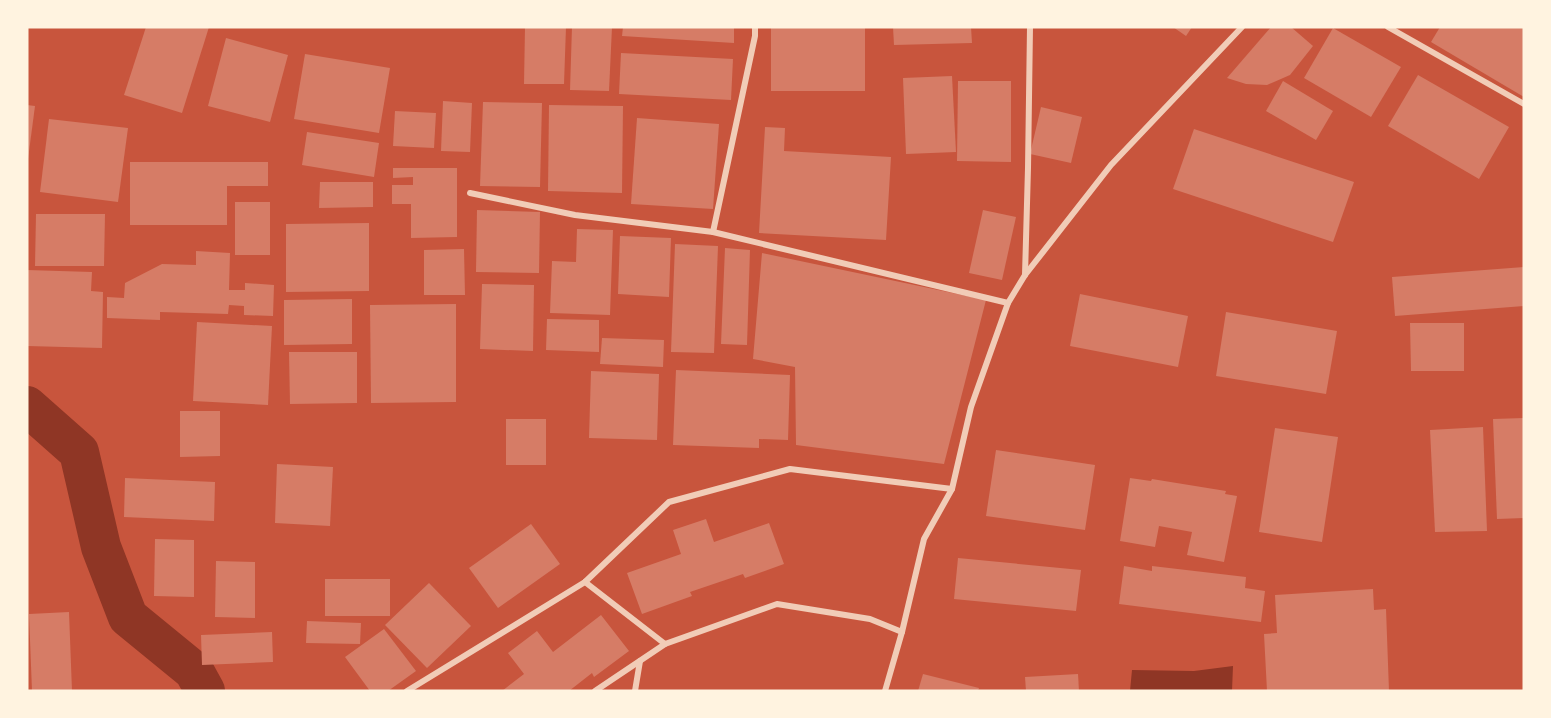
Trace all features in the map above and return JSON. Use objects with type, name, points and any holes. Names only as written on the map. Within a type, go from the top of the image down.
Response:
[{"type":"street","points":[[713,232],[755,27]]},
{"type":"street","points":[[1025,275],[1029,27]]},
{"type":"street","points":[[885,691],[902,632],[924,539],[952,489],[971,407],[1008,303],[1025,275],[1111,165],[1242,27]]},
{"type":"street","points":[[1388,27],[1524,104]]},
{"type":"street","points":[[470,193],[575,215],[713,232],[1008,303]]},
{"type":"street","points":[[407,691],[585,582],[669,502],[790,469],[952,489]]},
{"type":"street","points":[[585,582],[665,644]]},
{"type":"street","points":[[595,691],[665,644],[777,604],[870,619],[902,632]]},
{"type":"street","points":[[635,691],[640,661]]},
{"type":"shaded area","points":[[1233,666],[1232,691],[1130,691],[1132,670],[1194,671]]},
{"type":"building","points":[[146,27],[209,27],[182,113],[124,95]]},
{"type":"building","points":[[525,27],[566,27],[564,84],[524,84]]},
{"type":"building","points":[[572,27],[612,27],[609,91],[570,90]]},
{"type":"building","points":[[623,27],[734,27],[734,43],[622,36]]},
{"type":"building","points":[[771,27],[865,27],[865,91],[771,91]]},
{"type":"building","points":[[893,27],[971,27],[972,43],[894,45]]},
{"type":"building","points":[[1173,27],[1192,27],[1186,36]]},
{"type":"building","points":[[1271,27],[1291,27],[1313,46],[1290,75],[1267,85],[1246,84],[1227,78]]},
{"type":"building","points":[[1440,27],[1524,27],[1524,97],[1431,42]]},
{"type":"building","points":[[1333,28],[1401,67],[1371,117],[1304,78]]},
{"type":"building","points":[[226,38],[288,55],[270,122],[208,106]]},
{"type":"building","points":[[621,53],[733,59],[731,100],[619,94]]},
{"type":"building","points":[[305,54],[390,68],[379,133],[294,119]]},
{"type":"building","points":[[1418,75],[1509,127],[1479,179],[1388,126]]},
{"type":"building","points":[[952,76],[956,152],[906,154],[903,78]]},
{"type":"building","points":[[958,81],[1011,81],[1011,162],[957,161]]},
{"type":"building","points":[[1283,81],[1333,111],[1316,140],[1266,111]]},
{"type":"building","points":[[443,101],[472,103],[470,152],[441,151]]},
{"type":"building","points":[[483,102],[542,103],[540,187],[480,186]]},
{"type":"building","points":[[27,105],[35,106],[28,159],[27,159]]},
{"type":"building","points":[[549,105],[623,106],[622,193],[548,191]]},
{"type":"building","points":[[1041,107],[1082,117],[1071,163],[1030,154]]},
{"type":"building","points":[[395,111],[436,113],[434,148],[393,146]]},
{"type":"building","points":[[637,118],[719,124],[713,209],[631,204]]},
{"type":"building","points":[[49,119],[128,128],[118,202],[40,192]]},
{"type":"building","points":[[765,127],[785,128],[784,151],[891,157],[886,240],[759,233]]},
{"type":"building","points":[[1194,129],[1354,182],[1333,242],[1173,189]]},
{"type":"building","points":[[307,132],[379,143],[374,177],[302,165]]},
{"type":"building","points":[[130,162],[268,162],[268,186],[227,186],[227,225],[130,225]]},
{"type":"building","points":[[393,168],[457,168],[457,237],[411,238],[411,204],[392,204],[392,185],[413,185],[413,177],[393,178]]},
{"type":"building","points":[[320,182],[373,182],[373,207],[319,208]]},
{"type":"building","points":[[235,202],[270,202],[270,255],[235,255]]},
{"type":"building","points":[[477,210],[540,212],[539,273],[476,272]]},
{"type":"building","points":[[983,210],[1016,217],[1002,280],[969,273]]},
{"type":"building","points":[[36,214],[105,214],[104,266],[35,266]]},
{"type":"building","points":[[369,223],[369,291],[286,292],[286,224]]},
{"type":"building","points":[[577,229],[613,230],[610,315],[550,313],[552,261],[576,262]]},
{"type":"building","points":[[620,236],[671,238],[669,297],[618,294]]},
{"type":"building","points":[[675,244],[718,246],[714,353],[671,352]]},
{"type":"building","points":[[725,248],[750,250],[747,345],[721,344]]},
{"type":"building","points":[[464,249],[465,295],[424,295],[424,250]]},
{"type":"building","points":[[196,251],[230,253],[229,290],[245,290],[245,283],[274,285],[273,316],[244,315],[244,306],[229,305],[228,314],[160,312],[160,320],[107,318],[107,297],[124,298],[125,283],[162,264],[196,265]]},
{"type":"building","points":[[762,253],[986,300],[944,464],[796,445],[795,367],[753,359]]},
{"type":"building","points":[[1524,267],[1524,306],[1395,316],[1392,277]]},
{"type":"building","points":[[27,270],[92,272],[91,291],[103,292],[102,348],[27,346]]},
{"type":"building","points":[[482,284],[534,285],[533,351],[480,349]]},
{"type":"building","points":[[1080,294],[1188,316],[1178,367],[1070,346]]},
{"type":"building","points":[[352,299],[352,344],[284,345],[284,300]]},
{"type":"building","points":[[456,304],[456,402],[371,403],[370,305]]},
{"type":"building","points":[[1226,312],[1337,331],[1326,394],[1216,376]]},
{"type":"building","points":[[547,319],[599,320],[599,352],[546,350]]},
{"type":"building","points":[[197,322],[272,326],[268,405],[193,401]]},
{"type":"building","points":[[1410,323],[1464,323],[1464,371],[1411,371]]},
{"type":"building","points":[[602,338],[664,340],[663,367],[600,364]]},
{"type":"building","points":[[289,352],[357,352],[357,403],[290,404]]},
{"type":"building","points":[[676,370],[790,375],[788,440],[759,439],[759,448],[673,445]]},
{"type":"building","points":[[591,371],[659,374],[657,440],[589,438]]},
{"type":"building","points":[[180,411],[220,411],[220,456],[180,457]]},
{"type":"building","points":[[1524,418],[1524,518],[1497,519],[1493,419]]},
{"type":"building","points":[[506,419],[546,419],[546,465],[506,465]]},
{"type":"building","points":[[1483,427],[1487,531],[1435,532],[1430,430]]},
{"type":"building","points":[[1275,428],[1338,437],[1322,542],[1259,532]]},
{"type":"building","points":[[996,450],[1095,465],[1085,530],[986,516]]},
{"type":"building","points":[[277,464],[333,467],[330,526],[275,523]]},
{"type":"building","points":[[125,478],[215,482],[214,521],[124,517]]},
{"type":"building","points":[[1130,478],[1151,481],[1152,479],[1226,491],[1225,494],[1237,496],[1224,562],[1187,555],[1192,532],[1159,526],[1155,547],[1120,541]]},
{"type":"building","points":[[706,519],[714,542],[769,523],[784,564],[745,578],[743,574],[690,592],[692,596],[642,614],[627,573],[681,554],[673,530]]},
{"type":"building","points":[[531,524],[560,564],[498,608],[469,568]]},
{"type":"building","points":[[155,539],[194,540],[194,597],[154,596]]},
{"type":"building","points":[[958,558],[1081,570],[1076,611],[954,599]]},
{"type":"building","points":[[216,561],[255,562],[255,618],[215,617]]},
{"type":"building","points":[[1124,566],[1152,571],[1152,566],[1246,577],[1245,588],[1265,591],[1261,622],[1119,604]]},
{"type":"building","points":[[325,579],[390,579],[390,616],[325,616]]},
{"type":"building","points":[[429,583],[471,626],[427,668],[385,625]]},
{"type":"building","points":[[1373,589],[1374,610],[1386,609],[1389,691],[1267,691],[1264,634],[1277,633],[1275,595]]},
{"type":"building","points":[[69,612],[72,691],[32,691],[29,614]]},
{"type":"building","points":[[601,615],[629,651],[594,677],[592,673],[569,691],[502,691],[524,674],[508,653],[537,631],[553,652]]},
{"type":"building","points":[[307,621],[361,623],[360,644],[306,643]]},
{"type":"building","points":[[384,629],[416,671],[388,691],[370,691],[345,657]]},
{"type":"building","points":[[272,632],[273,662],[202,665],[201,635]]},
{"type":"building","points":[[923,674],[979,688],[978,691],[918,691]]},
{"type":"building","points":[[1078,674],[1079,691],[1026,691],[1025,677]]},
{"type":"waterway","points":[[27,406],[79,452],[101,547],[128,617],[194,671],[205,691]]}]
